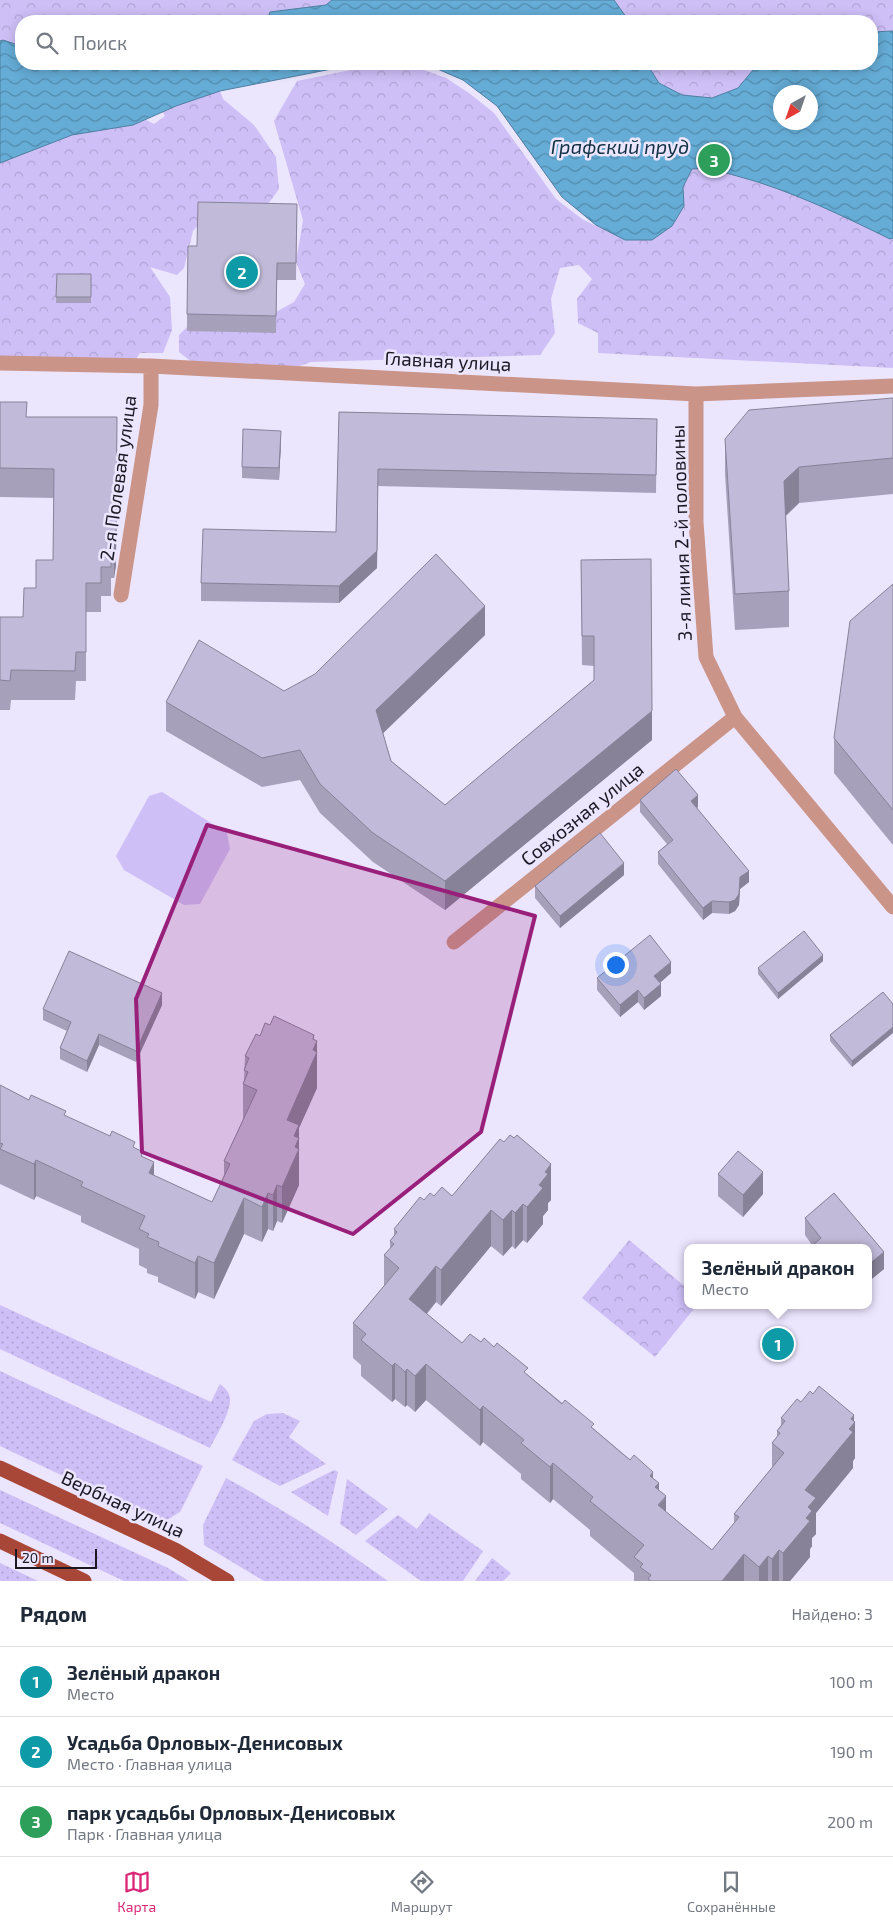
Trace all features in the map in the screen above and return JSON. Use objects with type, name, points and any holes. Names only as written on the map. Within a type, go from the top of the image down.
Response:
[{"type":"main road","name":"Вербная улица","points":[[0,1468],[175,1550],[227,1581]]},
{"type":"main road","points":[[0,1541],[84,1581]]},
{"type":"street","name":"Главная улица","points":[[0,363],[151,366],[696,394],[893,386]]},
{"type":"street","name":"2-я Полевая улица","points":[[121,595],[151,405],[151,366]]},
{"type":"street","name":"3-я линия 2-й половины","points":[[696,394],[696,522],[706,657],[735,717],[893,907]]},
{"type":"street","name":"Совхозная улица","points":[[454,942],[735,717]]},
{"type":"highlighted area","points":[[207,825],[535,916],[481,1132],[353,1234],[142,1152],[136,999]]},
{"type":"green space","points":[[0,0],[893,0],[893,368],[598,353],[598,333],[578,323],[577,299],[592,279],[579,265],[560,268],[551,299],[555,333],[540,355],[311,362],[281,372],[193,363],[179,352],[179,335],[189,325],[254,324],[294,302],[305,284],[296,262],[303,220],[274,121],[297,81],[351,70],[424,70],[446,78],[494,113],[556,199],[582,219],[596,226],[562,197],[497,106],[463,80],[440,70],[878,70],[878,15],[15,15],[15,56],[0,54]]},
{"type":"green space","points":[[130,70],[327,70],[220,91],[223,99],[254,125],[276,157],[279,189],[265,208],[215,206],[193,231],[184,268],[177,275],[150,267],[170,297],[172,330],[163,353],[140,353],[128,371],[0,369],[0,145],[125,109],[154,124],[165,116],[139,71]]},
{"type":"green space","points":[[162,792],[227,833],[230,849],[200,904],[184,905],[124,870],[116,856],[149,796]]},
{"type":"green space","points":[[629,1240],[684,1286],[684,1309],[694,1309],[655,1357],[582,1298]]},
{"type":"green space","points":[[0,1305],[211,1402],[220,1384],[229,1395],[230,1400],[228,1412],[210,1448],[0,1349]]},
{"type":"green space","points":[[0,1371],[203,1466],[180,1512],[162,1523],[0,1446]]},
{"type":"green space","points":[[283,1413],[300,1421],[289,1437],[326,1464],[280,1486],[232,1460],[254,1421],[267,1414]]},
{"type":"green space","points":[[334,1470],[338,1472],[328,1516],[291,1492]]},
{"type":"green space","points":[[226,1478],[308,1527],[388,1581],[264,1581],[204,1545],[203,1525]]},
{"type":"green space","points":[[347,1479],[388,1509],[356,1535],[340,1524]]},
{"type":"green space","points":[[0,1490],[168,1568],[189,1581],[124,1581],[0,1523]]},
{"type":"green space","points":[[429,1513],[483,1551],[463,1581],[421,1581],[365,1541],[398,1515],[417,1529]]},
{"type":"green space","points":[[492,1558],[511,1573],[503,1581],[475,1581]]},
{"type":"green space","points":[[0,1563],[38,1581],[0,1581]]},
{"type":"water","points":[[332,0],[614,0],[625,15],[269,15],[270,12],[326,5]]},
{"type":"water","name":"Графский пруд","points":[[893,31],[893,238],[890,239],[834,212],[776,188],[709,169],[692,169],[683,187],[684,206],[672,226],[652,240],[625,240],[596,225],[562,197],[497,106],[463,80],[440,70],[651,70],[659,83],[682,95],[712,98],[738,88],[753,70],[878,70],[878,32]]},
{"type":"water","points":[[3,40],[15,44],[15,70],[327,70],[220,91],[176,106],[133,125],[72,135],[0,163],[0,41]]},
{"type":"building","points":[[198,202],[297,204],[296,263],[277,263],[276,316],[187,314],[188,246],[197,246]]},
{"type":"building","points":[[57,274],[91,274],[91,297],[56,297]]},
{"type":"building","points":[[893,398],[893,458],[799,467],[784,481],[789,591],[735,594],[725,439],[749,410]]},
{"type":"building","points":[[0,402],[27,402],[26,417],[117,417],[116,536],[114,549],[111,549],[111,567],[101,567],[101,583],[86,583],[86,652],[76,652],[75,671],[11,670],[10,681],[0,680],[0,617],[23,617],[24,588],[36,588],[36,560],[53,560],[54,469],[0,468]]},
{"type":"building","points":[[339,412],[657,419],[656,475],[378,469],[377,551],[339,586],[201,583],[203,529],[336,532]]},
{"type":"building","points":[[243,429],[281,431],[279,468],[242,467]]},
{"type":"building","points":[[436,554],[485,606],[376,710],[391,761],[445,805],[594,680],[594,636],[582,636],[581,560],[651,559],[652,711],[445,881],[373,833],[320,784],[300,750],[262,758],[166,702],[199,640],[284,691],[315,674]]},
{"type":"building","points":[[893,584],[893,810],[834,738],[850,621]]},
{"type":"building","points":[[676,769],[698,795],[691,801],[749,871],[740,877],[739,894],[735,900],[729,902],[712,901],[703,908],[658,852],[673,840],[640,800]]},
{"type":"building","points":[[600,833],[624,863],[560,916],[535,886]]},
{"type":"building","points":[[804,931],[823,955],[778,993],[758,968]]},
{"type":"building","points":[[650,935],[671,962],[654,976],[661,984],[644,998],[638,990],[620,1005],[597,978]]},
{"type":"building","points":[[69,951],[162,993],[136,1051],[99,1034],[87,1061],[60,1048],[71,1022],[43,1009]]},
{"type":"building","points":[[883,992],[893,1004],[893,1027],[852,1061],[830,1035]]},
{"type":"building","points":[[274,1016],[314,1035],[313,1039],[317,1041],[313,1050],[317,1052],[287,1120],[299,1125],[294,1136],[299,1138],[295,1147],[299,1149],[282,1187],[277,1185],[273,1195],[268,1193],[262,1207],[244,1198],[214,1263],[198,1256],[195,1263],[158,1246],[159,1242],[147,1237],[149,1234],[139,1229],[145,1216],[81,1186],[83,1182],[36,1160],[34,1164],[0,1149],[3,1144],[0,1143],[0,1085],[29,1100],[31,1095],[66,1111],[64,1115],[110,1136],[112,1131],[135,1142],[133,1147],[143,1152],[141,1156],[154,1162],[149,1173],[212,1202],[230,1164],[224,1161],[257,1090],[243,1084],[248,1072],[244,1070],[249,1058],[245,1056],[256,1034],[260,1036],[265,1023],[270,1025]]},
{"type":"building","points":[[510,1135],[514,1138],[517,1135],[551,1164],[545,1172],[548,1174],[539,1185],[543,1188],[527,1207],[523,1204],[515,1213],[512,1210],[503,1220],[491,1210],[441,1270],[436,1266],[409,1299],[462,1343],[470,1334],[481,1342],[484,1338],[494,1347],[497,1343],[528,1368],[524,1372],[562,1404],[565,1400],[594,1424],[591,1427],[630,1460],[634,1455],[653,1472],[650,1476],[659,1483],[655,1487],[666,1496],[658,1505],[712,1550],[739,1517],[734,1514],[784,1453],[772,1443],[780,1433],[777,1431],[785,1421],[781,1418],[797,1399],[801,1402],[810,1391],[813,1394],[819,1386],[854,1415],[851,1419],[855,1422],[849,1429],[853,1432],[805,1490],[816,1498],[808,1507],[812,1511],[806,1518],[810,1521],[783,1553],[779,1550],[772,1559],[768,1556],[759,1567],[744,1554],[722,1581],[651,1581],[648,1579],[651,1575],[640,1567],[643,1564],[634,1557],[644,1545],[590,1501],[593,1497],[553,1463],[550,1467],[521,1443],[524,1440],[483,1406],[480,1410],[426,1364],[415,1376],[407,1369],[405,1372],[395,1363],[392,1366],[361,1340],[366,1334],[353,1323],[399,1268],[384,1255],[394,1244],[390,1241],[397,1232],[394,1229],[420,1197],[424,1200],[430,1193],[434,1196],[442,1187],[452,1196],[500,1139],[504,1142]]},
{"type":"building","points":[[738,1151],[763,1172],[743,1195],[718,1174]]},
{"type":"building","points":[[834,1193],[884,1252],[872,1262],[872,1244],[814,1244],[821,1238],[805,1218]]},
{"type":"place","name":"парк усадьбы Орловых-Денисовых","points":[[714,160]]},
{"type":"place","name":"Усадьба Орловых-Денисовых","points":[[242,272]]},
{"type":"place","name":"Зелёный дракон","points":[[778,1344]]}]
